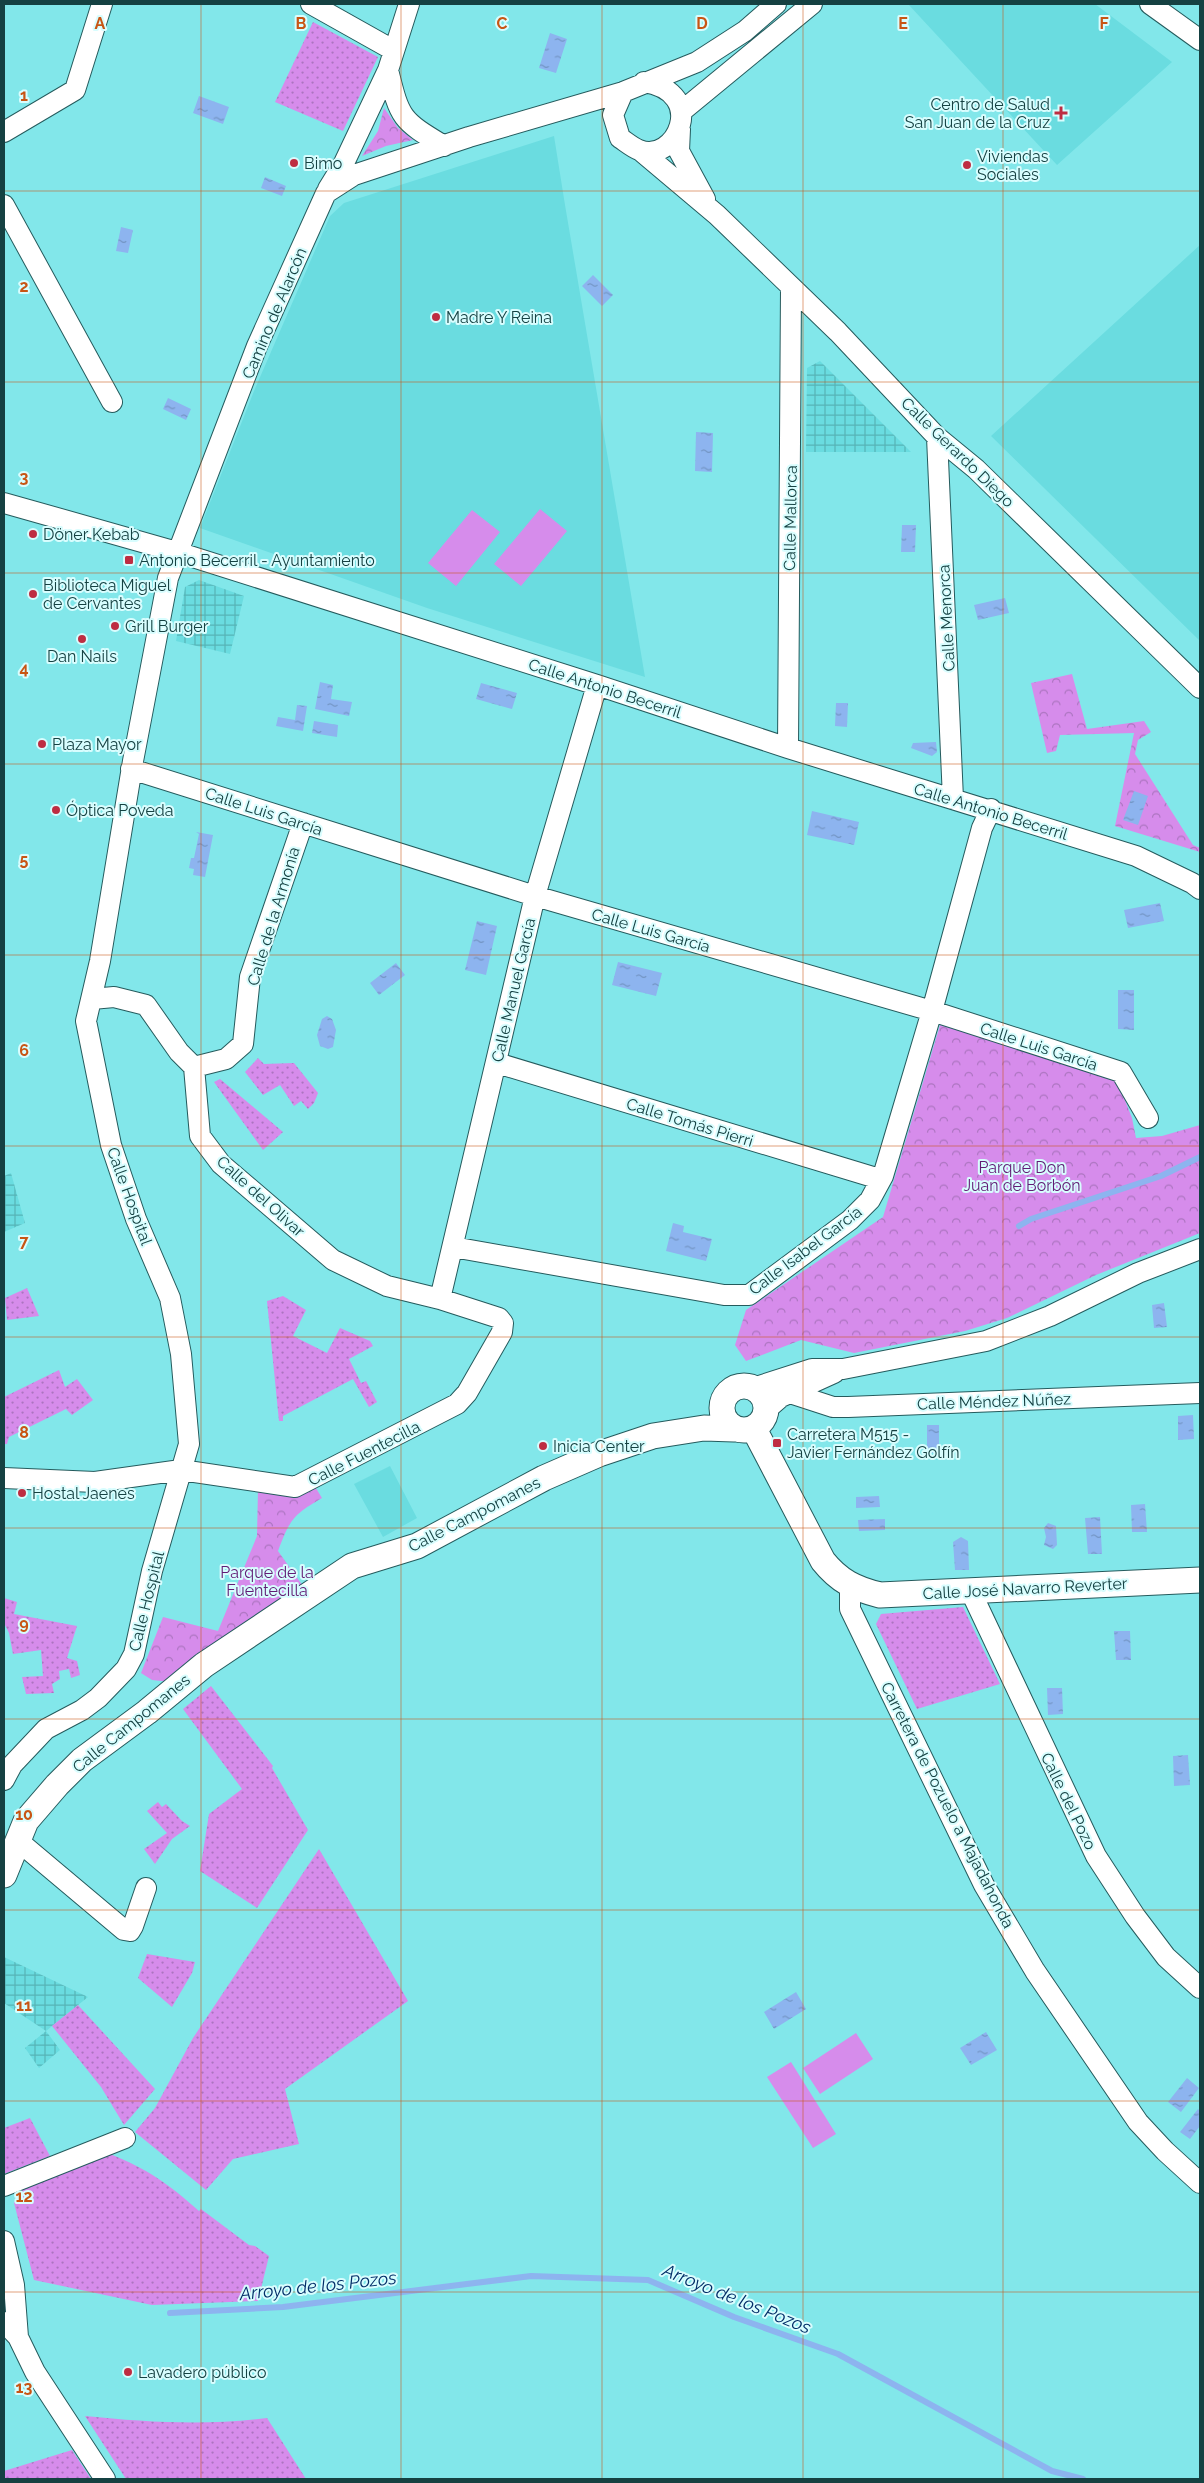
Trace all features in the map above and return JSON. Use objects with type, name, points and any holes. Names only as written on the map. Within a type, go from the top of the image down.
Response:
[{"type":"main road","points":[[751,1423],[723,1416],[722,1405],[725,1397],[737,1387],[753,1388],[761,1394],[751,1423],[818,1553],[832,1572],[850,1587]]},
{"type":"main road","name":"Calle Campomanes","points":[[4,1875],[26,1821],[41,1802],[82,1760],[147,1712],[204,1665],[352,1566],[417,1546],[544,1478],[599,1454],[653,1436],[751,1423]]},
{"type":"main road","name":"Calle José Navarro Reverter","points":[[850,1587],[880,1595],[1200,1580]]},
{"type":"street","points":[[4,132],[74,90],[102,4]]},
{"type":"street","points":[[311,4],[393,50]]},
{"type":"street","name":"Camino de Alarcón","points":[[177,552],[188,529],[257,346],[326,193],[344,163],[388,70],[409,4]]},
{"type":"street","points":[[326,193],[354,175],[623,92],[697,62],[745,31],[776,4]]},
{"type":"street","points":[[623,92],[613,114],[620,138],[641,151],[657,150],[671,142],[681,120],[812,4]]},
{"type":"street","points":[[1150,4],[1200,40]]},
{"type":"street","points":[[388,70],[397,107],[411,125],[444,146]]},
{"type":"street","points":[[644,82],[661,85],[675,96],[681,120]]},
{"type":"street","name":"Calle Gerardo Diego","points":[[681,120],[679,151],[700,192],[717,215]]},
{"type":"street","name":"Calle Gerardo Diego","points":[[641,151],[717,215],[838,332],[937,437],[976,469],[1200,688]]},
{"type":"street","points":[[4,205],[112,402]]},
{"type":"street","name":"Calle Mallorca","points":[[788,748],[791,288]]},
{"type":"street","name":"Calle Menorca","points":[[937,437],[953,799]]},
{"type":"street","name":"Calle Antonio Becerril","points":[[4,503],[177,552],[597,685],[788,748],[990,809],[1136,856],[1192,883],[1200,889]]},
{"type":"street","name":"Calle Hospital","points":[[4,1780],[12,1765],[46,1729],[82,1710],[98,1698],[126,1669],[134,1654],[152,1571],[189,1444],[181,1354],[170,1298],[136,1219],[110,1144],[86,1021],[92,999],[131,769],[168,578],[177,552]]},
{"type":"street","name":"Calle Manuel García","points":[[440,1299],[454,1247],[535,896],[597,685]]},
{"type":"street","name":"Calle Luis García","points":[[131,769],[535,896],[932,1011],[1121,1072],[1148,1118]]},
{"type":"street","name":"Calle Isabel García","points":[[454,1247],[724,1295],[749,1294],[861,1211],[879,1186],[883,1176],[932,1011],[982,828],[990,809]]},
{"type":"street","name":"Calle de la Armonía","points":[[194,1067],[226,1060],[243,1044],[250,977],[302,823]]},
{"type":"street","points":[[92,999],[114,997],[146,1005],[179,1052],[194,1067]]},
{"type":"street","name":"Calle Tomás Pierri","points":[[497,1063],[873,1177],[883,1176]]},
{"type":"street","name":"Calle del Olivar","points":[[194,1067],[200,1136],[221,1164],[334,1260],[387,1286],[440,1299],[499,1318],[503,1323],[502,1332]]},
{"type":"street","points":[[753,1388],[812,1369],[843,1369],[986,1341],[1050,1316],[1138,1273],[1200,1249]]},
{"type":"street","name":"Calle Fuentecilla","points":[[4,1478],[95,1482],[181,1470],[283,1487],[303,1484],[457,1404],[467,1393],[502,1332]]},
{"type":"street","points":[[751,1423],[790,1393],[843,1369]]},
{"type":"street","name":"Calle Méndez Núñez","points":[[790,1393],[833,1407],[1200,1393]]},
{"type":"street","name":"Carretera de Pozuelo a Majadahonda","points":[[850,1587],[850,1609],[980,1876],[1034,1971],[1138,2122],[1165,2152],[1200,2183]]},
{"type":"street","name":"Calle del Pozo","points":[[971,1592],[1096,1856],[1135,1916],[1166,1957],[1200,1988]]},
{"type":"street","points":[[17,1840],[124,1930],[130,1931],[134,1926],[146,1888]]},
{"type":"street","points":[[4,2186],[125,2138]]},
{"type":"street","points":[[4,2241],[14,2285],[11,2337]]},
{"type":"street","points":[[4,2322],[11,2337],[106,2479]]},
{"type":"shaded area","name":"Centro de Salud San Juan de la Cruz","points":[[908,4],[1095,4],[1172,62],[1057,165]]},
{"type":"shaded area","points":[[554,136],[645,677],[427,608],[200,528],[254,391],[330,216],[344,203]]},
{"type":"shaded area","points":[[1200,245],[1200,641],[991,436]]},
{"type":"shaded area","points":[[820,361],[911,452],[806,452],[807,368]]},
{"type":"shaded area","points":[[199,580],[244,596],[230,654],[176,641],[185,587]]},
{"type":"shaded area","points":[[11,1173],[25,1223],[4,1232],[4,1176]]},
{"type":"shaded area","points":[[390,1466],[417,1518],[383,1537],[354,1484]]},
{"type":"shaded area","points":[[4,1957],[88,1997],[46,2031],[4,2003]]},
{"type":"shaded area","points":[[46,2031],[60,2050],[39,2068],[25,2048]]},
{"type":"green space","points":[[313,22],[378,57],[343,131],[275,102]]},
{"type":"green space","points":[[384,108],[398,128],[413,140],[386,146],[362,156],[378,131]]},
{"type":"green space","points":[[540,509],[567,531],[521,586],[494,564]]},
{"type":"green space","points":[[472,510],[500,532],[456,586],[428,563]]},
{"type":"green space","points":[[1072,674],[1087,729],[1144,721],[1151,732],[1138,740],[1135,754],[1193,845],[1200,848],[1200,852],[1115,826],[1134,733],[1060,735],[1056,751],[1047,753],[1031,683]]},
{"type":"green space","name":"Parque Don Juan de Borbón","points":[[940,1025],[1080,1066],[1117,1080],[1132,1118],[1136,1138],[1162,1136],[1200,1125],[1200,1233],[1096,1275],[1007,1318],[965,1331],[854,1353],[801,1340],[746,1361],[735,1345],[746,1310],[883,1217]]},
{"type":"green space","points":[[258,1058],[264,1064],[294,1063],[318,1093],[314,1103],[308,1109],[301,1101],[294,1106],[280,1085],[263,1095],[245,1072]]},
{"type":"green space","points":[[220,1079],[283,1132],[263,1150],[214,1082]]},
{"type":"green space","points":[[27,1288],[39,1316],[7,1320],[5,1298]]},
{"type":"green space","points":[[283,1296],[306,1310],[293,1336],[327,1353],[340,1328],[370,1341],[373,1346],[349,1359],[361,1383],[366,1381],[377,1402],[369,1407],[353,1379],[283,1416],[283,1421],[279,1421],[267,1301]]},
{"type":"green space","points":[[59,1370],[65,1387],[77,1379],[93,1400],[72,1415],[66,1409],[9,1437],[7,1444],[4,1444],[4,1397]]},
{"type":"green space","name":"Parque de la Fuentecilla","points":[[314,1485],[322,1498],[298,1514],[286,1532],[278,1551],[305,1589],[170,1682],[152,1680],[141,1673],[163,1617],[218,1631],[257,1536],[258,1489]]},
{"type":"green space","points":[[4,1598],[17,1602],[14,1614],[77,1626],[67,1658],[77,1661],[80,1675],[71,1678],[69,1669],[59,1671],[60,1679],[52,1684],[54,1693],[26,1694],[22,1677],[43,1676],[41,1650],[13,1654],[9,1633],[4,1623]]},
{"type":"green space","points":[[963,1607],[1000,1684],[917,1709],[876,1624],[881,1614]]},
{"type":"green space","points":[[211,1686],[273,1766],[272,1768],[308,1830],[257,1908],[200,1871],[209,1814],[242,1789],[183,1709]]},
{"type":"green space","points":[[158,1802],[162,1807],[166,1804],[182,1821],[190,1826],[172,1839],[155,1864],[144,1849],[167,1833],[147,1811]]},
{"type":"green space","points":[[319,1849],[408,2001],[285,2089],[299,2144],[233,2159],[206,2190],[135,2132],[155,2108],[193,2038]]},
{"type":"green space","points":[[147,1954],[195,1962],[192,1973],[172,2007],[138,1978]]},
{"type":"green space","points":[[78,2005],[155,2089],[124,2125],[101,2087],[52,2026]]},
{"type":"green space","points":[[856,2033],[873,2059],[820,2094],[803,2068]]},
{"type":"green space","points":[[791,2062],[836,2134],[813,2148],[767,2077]]},
{"type":"green space","points":[[30,2118],[50,2156],[4,2174],[4,2128]]},
{"type":"green space","points":[[110,2154],[135,2165],[157,2178],[199,2211],[201,2209],[249,2245],[255,2246],[269,2256],[258,2301],[152,2305],[34,2280],[14,2203],[21,2189]]},
{"type":"green space","points":[[85,2416],[176,2422],[221,2422],[267,2418],[306,2479],[126,2479]]},
{"type":"green space","points":[[72,2450],[91,2479],[4,2479],[4,2471]]},
{"type":"water","points":[[550,33],[567,39],[556,73],[539,68]]},
{"type":"water","points":[[199,96],[229,107],[223,124],[193,113]]},
{"type":"water","points":[[265,177],[286,186],[282,196],[261,188]]},
{"type":"water","points":[[121,227],[133,230],[128,253],[116,251]]},
{"type":"water","points":[[593,275],[613,295],[602,306],[582,286]]},
{"type":"water","points":[[168,398],[191,409],[186,420],[163,409]]},
{"type":"water","points":[[696,432],[713,433],[712,472],[695,471]]},
{"type":"water","points":[[902,525],[916,525],[915,552],[901,552]]},
{"type":"water","points":[[1005,598],[1009,613],[978,620],[974,605]]},
{"type":"water","points":[[320,682],[333,685],[331,699],[352,702],[349,716],[315,709]]},
{"type":"water","points":[[481,683],[517,693],[512,709],[476,699]]},
{"type":"water","points":[[836,703],[848,703],[847,727],[835,726]]},
{"type":"water","points":[[297,705],[307,706],[303,731],[276,726],[278,717],[295,720]]},
{"type":"water","points":[[314,721],[338,725],[337,737],[312,733]]},
{"type":"water","points":[[936,742],[937,752],[932,756],[911,748],[913,743]]},
{"type":"water","points":[[1134,791],[1148,796],[1138,825],[1123,820]]},
{"type":"water","points":[[812,811],[859,822],[854,845],[807,835]]},
{"type":"water","points":[[196,832],[213,835],[205,877],[193,875],[194,869],[189,868],[191,858],[194,858],[199,834]]},
{"type":"water","points":[[1160,903],[1164,921],[1128,928],[1124,910]]},
{"type":"water","points":[[477,921],[497,926],[486,975],[465,970]]},
{"type":"water","points":[[618,962],[662,973],[656,996],[612,985]]},
{"type":"water","points":[[396,963],[405,975],[379,995],[370,983]]},
{"type":"water","points":[[1118,990],[1134,990],[1134,1030],[1118,1029]]},
{"type":"water","points":[[327,1016],[332,1019],[336,1030],[333,1047],[328,1049],[320,1046],[317,1035],[322,1019]]},
{"type":"water","points":[[673,1223],[684,1226],[683,1232],[712,1239],[706,1261],[666,1251]]},
{"type":"water","points":[[1164,1303],[1167,1327],[1154,1328],[1152,1305]]},
{"type":"water","points":[[1193,1415],[1194,1439],[1178,1440],[1178,1416]]},
{"type":"water","points":[[927,1425],[939,1425],[939,1453],[927,1453]]},
{"type":"water","points":[[879,1496],[880,1507],[856,1508],[856,1497]]},
{"type":"water","points":[[1145,1504],[1147,1532],[1132,1532],[1131,1505]]},
{"type":"water","points":[[1100,1517],[1102,1554],[1088,1554],[1085,1518]]},
{"type":"water","points":[[885,1519],[885,1530],[859,1531],[858,1520]]},
{"type":"water","points":[[1048,1523],[1056,1526],[1057,1545],[1053,1549],[1044,1545],[1046,1537],[1044,1528]]},
{"type":"water","points":[[961,1537],[968,1541],[969,1570],[955,1570],[953,1542]]},
{"type":"water","points":[[1114,1631],[1130,1631],[1131,1660],[1116,1660]]},
{"type":"water","points":[[1047,1688],[1062,1688],[1063,1714],[1048,1715]]},
{"type":"water","points":[[1188,1755],[1190,1785],[1174,1786],[1173,1756]]},
{"type":"water","points":[[796,1992],[806,2009],[774,2029],[764,2012]]},
{"type":"water","points":[[986,2032],[997,2050],[971,2065],[960,2048]]},
{"type":"water","points":[[1187,2078],[1199,2088],[1181,2112],[1168,2102]]},
{"type":"water","points":[[1198,2109],[1200,2111],[1200,2126],[1190,2139],[1180,2132]]},
{"type":"waterway","points":[[1019,1226],[1031,1219],[1161,1176],[1200,1157]]},
{"type":"waterway","name":"Arroyo de los Pozos","points":[[170,2313],[283,2307],[531,2276],[648,2280],[734,2317],[838,2354],[1052,2471],[1083,2479]]},
{"type":"place","name":"Centro de Salud San Juan de la Cruz","points":[[1061,113]]},
{"type":"place","name":"Bimo","points":[[294,163]]},
{"type":"place","name":"Viviendas Sociales","points":[[967,165]]},
{"type":"place","name":"Madre Y Reina","points":[[436,317]]},
{"type":"place","name":"Döner Kebab","points":[[33,534]]},
{"type":"place","name":"Antonio Becerril - Ayuntamiento","points":[[129,560]]},
{"type":"place","name":"Biblioteca Miguel de Cervantes","points":[[33,594]]},
{"type":"place","name":"Grill Burger","points":[[115,626]]},
{"type":"place","name":"Dan Nails","points":[[82,639]]},
{"type":"place","name":"Plaza Mayor","points":[[42,744]]},
{"type":"place","name":"Óptica Poveda","points":[[56,810]]},
{"type":"place","name":"Carretera M515 - Javier Fernández Golfín","points":[[777,1443]]},
{"type":"place","name":"Inicia Center","points":[[543,1446]]},
{"type":"place","name":"Hostal Jaenes","points":[[22,1493]]},
{"type":"place","name":"Lavadero público","points":[[128,2372]]}]
